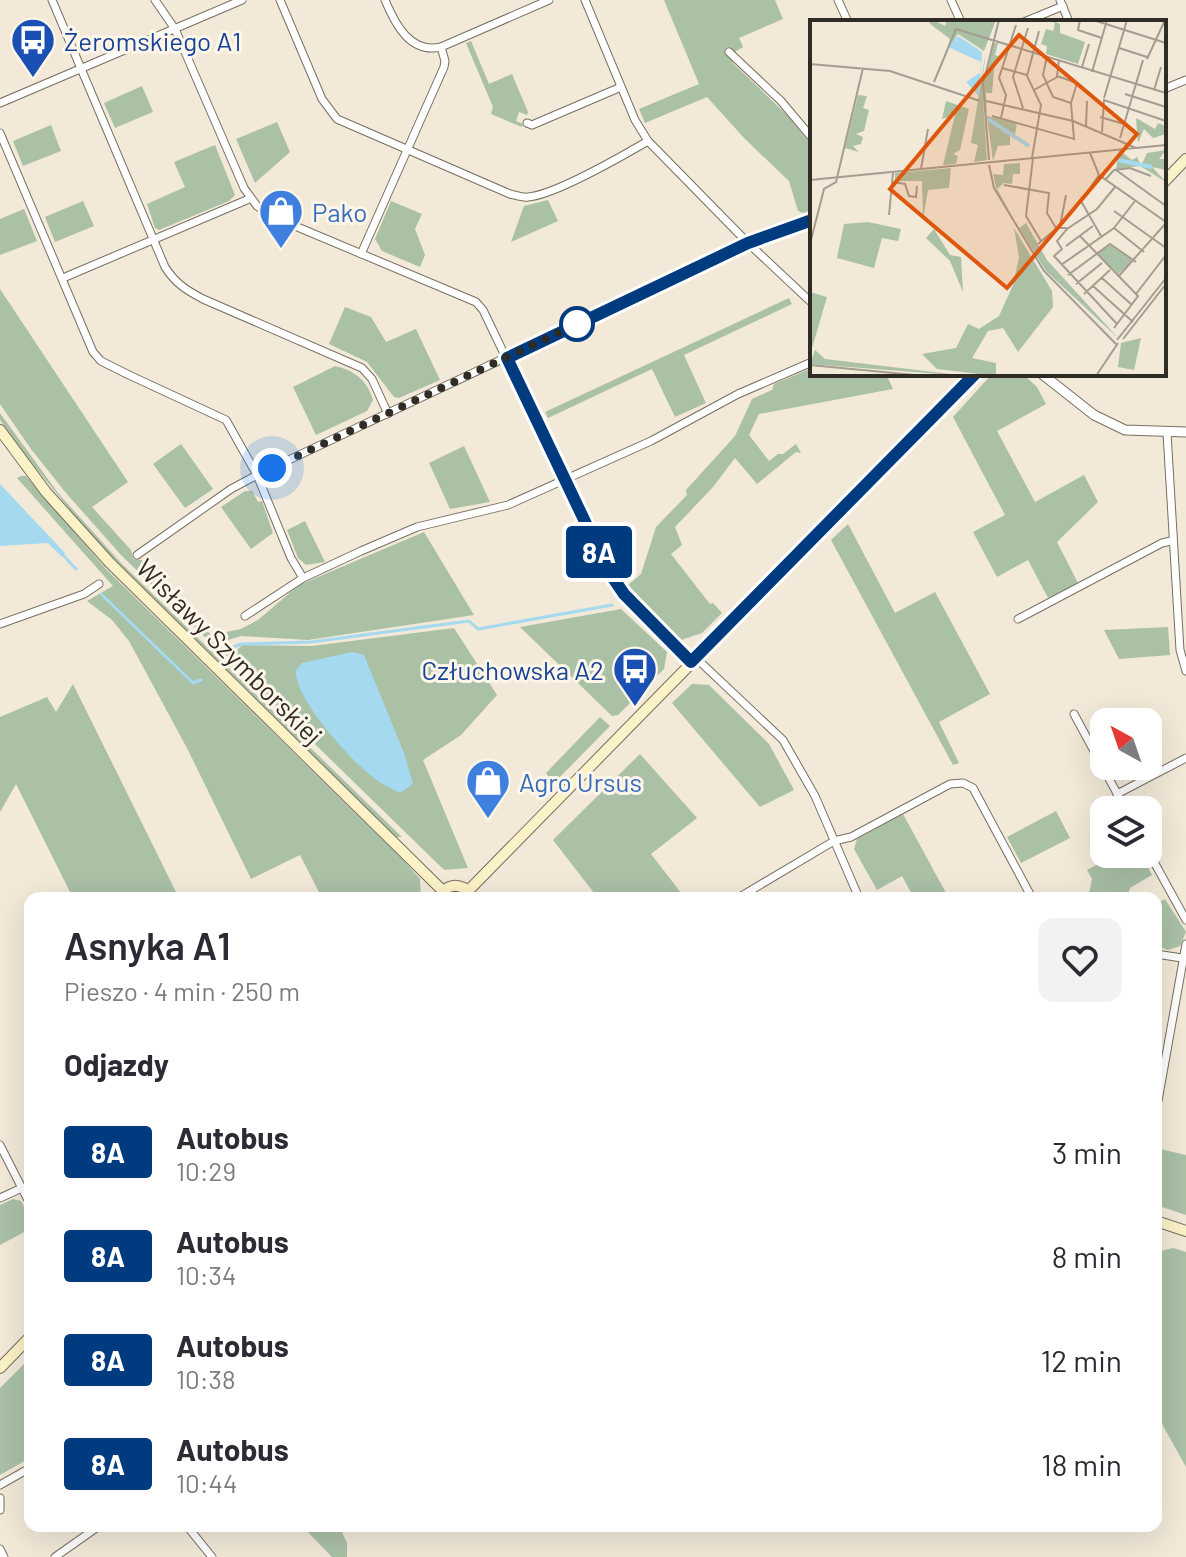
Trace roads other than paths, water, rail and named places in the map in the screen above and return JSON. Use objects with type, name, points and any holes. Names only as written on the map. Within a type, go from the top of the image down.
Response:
[{"type":"main road","points":[[1166,180],[1186,159]]},
{"type":"main road","points":[[472,892],[693,660],[973,376]]},
{"type":"main road","name":"Wisławy Szymborskiej","points":[[0,430],[46,492],[110,563],[439,892]]},
{"type":"main road","points":[[444,892],[454,886],[466,892]]},
{"type":"main road","points":[[1162,1223],[1186,1231]]},
{"type":"main road","points":[[0,1368],[24,1343]]},
{"type":"street","points":[[52,0],[165,267],[182,288],[362,368],[372,379],[388,414]]},
{"type":"street","points":[[155,0],[175,29],[249,199],[276,218],[476,302],[489,320],[617,583],[693,660],[783,740],[815,796],[856,892]]},
{"type":"street","points":[[0,103],[242,0]]},
{"type":"street","points":[[280,0],[322,99],[331,113],[343,122],[510,194],[527,197],[544,193],[648,141]]},
{"type":"street","points":[[385,0],[394,22],[407,38],[429,48],[441,47],[549,0]]},
{"type":"street","points":[[585,0],[635,120],[648,141],[810,301]]},
{"type":"street","points":[[838,0],[847,20]]},
{"type":"street","points":[[951,0],[960,20]]},
{"type":"street","points":[[1028,20],[1061,3]]},
{"type":"street","points":[[361,254],[444,67],[441,47]]},
{"type":"street","points":[[729,52],[781,101],[810,136]]},
{"type":"street","points":[[1166,88],[1186,80]]},
{"type":"street","points":[[527,123],[532,125],[621,87]]},
{"type":"street","points":[[0,133],[87,339],[101,361],[226,420],[257,475],[291,558],[303,578]]},
{"type":"street","points":[[63,278],[249,199]]},
{"type":"street","points":[[137,555],[231,489],[257,475],[748,243],[810,221]]},
{"type":"street","points":[[245,616],[303,578],[417,527],[508,505],[651,441],[738,394],[810,363]]},
{"type":"street","points":[[1045,376],[1094,415],[1125,430],[1186,432]]},
{"type":"street","points":[[1167,433],[1171,541],[1180,650],[1186,671]]},
{"type":"street","points":[[1018,619],[1171,541]]},
{"type":"street","points":[[0,624],[84,594],[99,584]]},
{"type":"street","points":[[1074,714],[1117,794],[1186,758]]},
{"type":"street","points":[[748,892],[834,841],[851,837],[950,784],[963,783],[973,788],[1029,892]]},
{"type":"street","points":[[1157,868],[1186,920]]},
{"type":"street","points":[[1162,1082],[1186,944]]},
{"type":"street","points":[[1162,955],[1182,958]]},
{"type":"street","points":[[0,1145],[24,1192]]},
{"type":"street","points":[[0,1198],[22,1188]]},
{"type":"street","points":[[0,1485],[24,1471]]},
{"type":"street","points":[[0,1498],[0,1510]]},
{"type":"street","points":[[55,1557],[90,1532]]},
{"type":"street","points":[[192,1532],[212,1557]]},
{"type":"street","points":[[0,1549],[4,1557]]},
{"type":"water","points":[[0,484],[65,553],[64,556],[48,543],[0,546]]},
{"type":"water","points":[[352,652],[364,655],[404,753],[413,784],[400,793],[367,773],[341,746],[314,713],[298,682],[296,670],[302,663]]},
{"type":"waterway","points":[[64,556],[76,569]]},
{"type":"waterway","points":[[101,594],[193,683],[201,680]]},
{"type":"waterway","points":[[231,648],[241,644],[311,642],[469,621],[478,629],[612,605]]},
{"type":"place","name":"Żeromskiego A1","points":[[33,79]]},
{"type":"place","name":"Pako","points":[[281,250]]},
{"type":"place","name":"Człuchowska A2","points":[[635,708]]},
{"type":"place","name":"Agro Ursus","points":[[488,820]]}]
